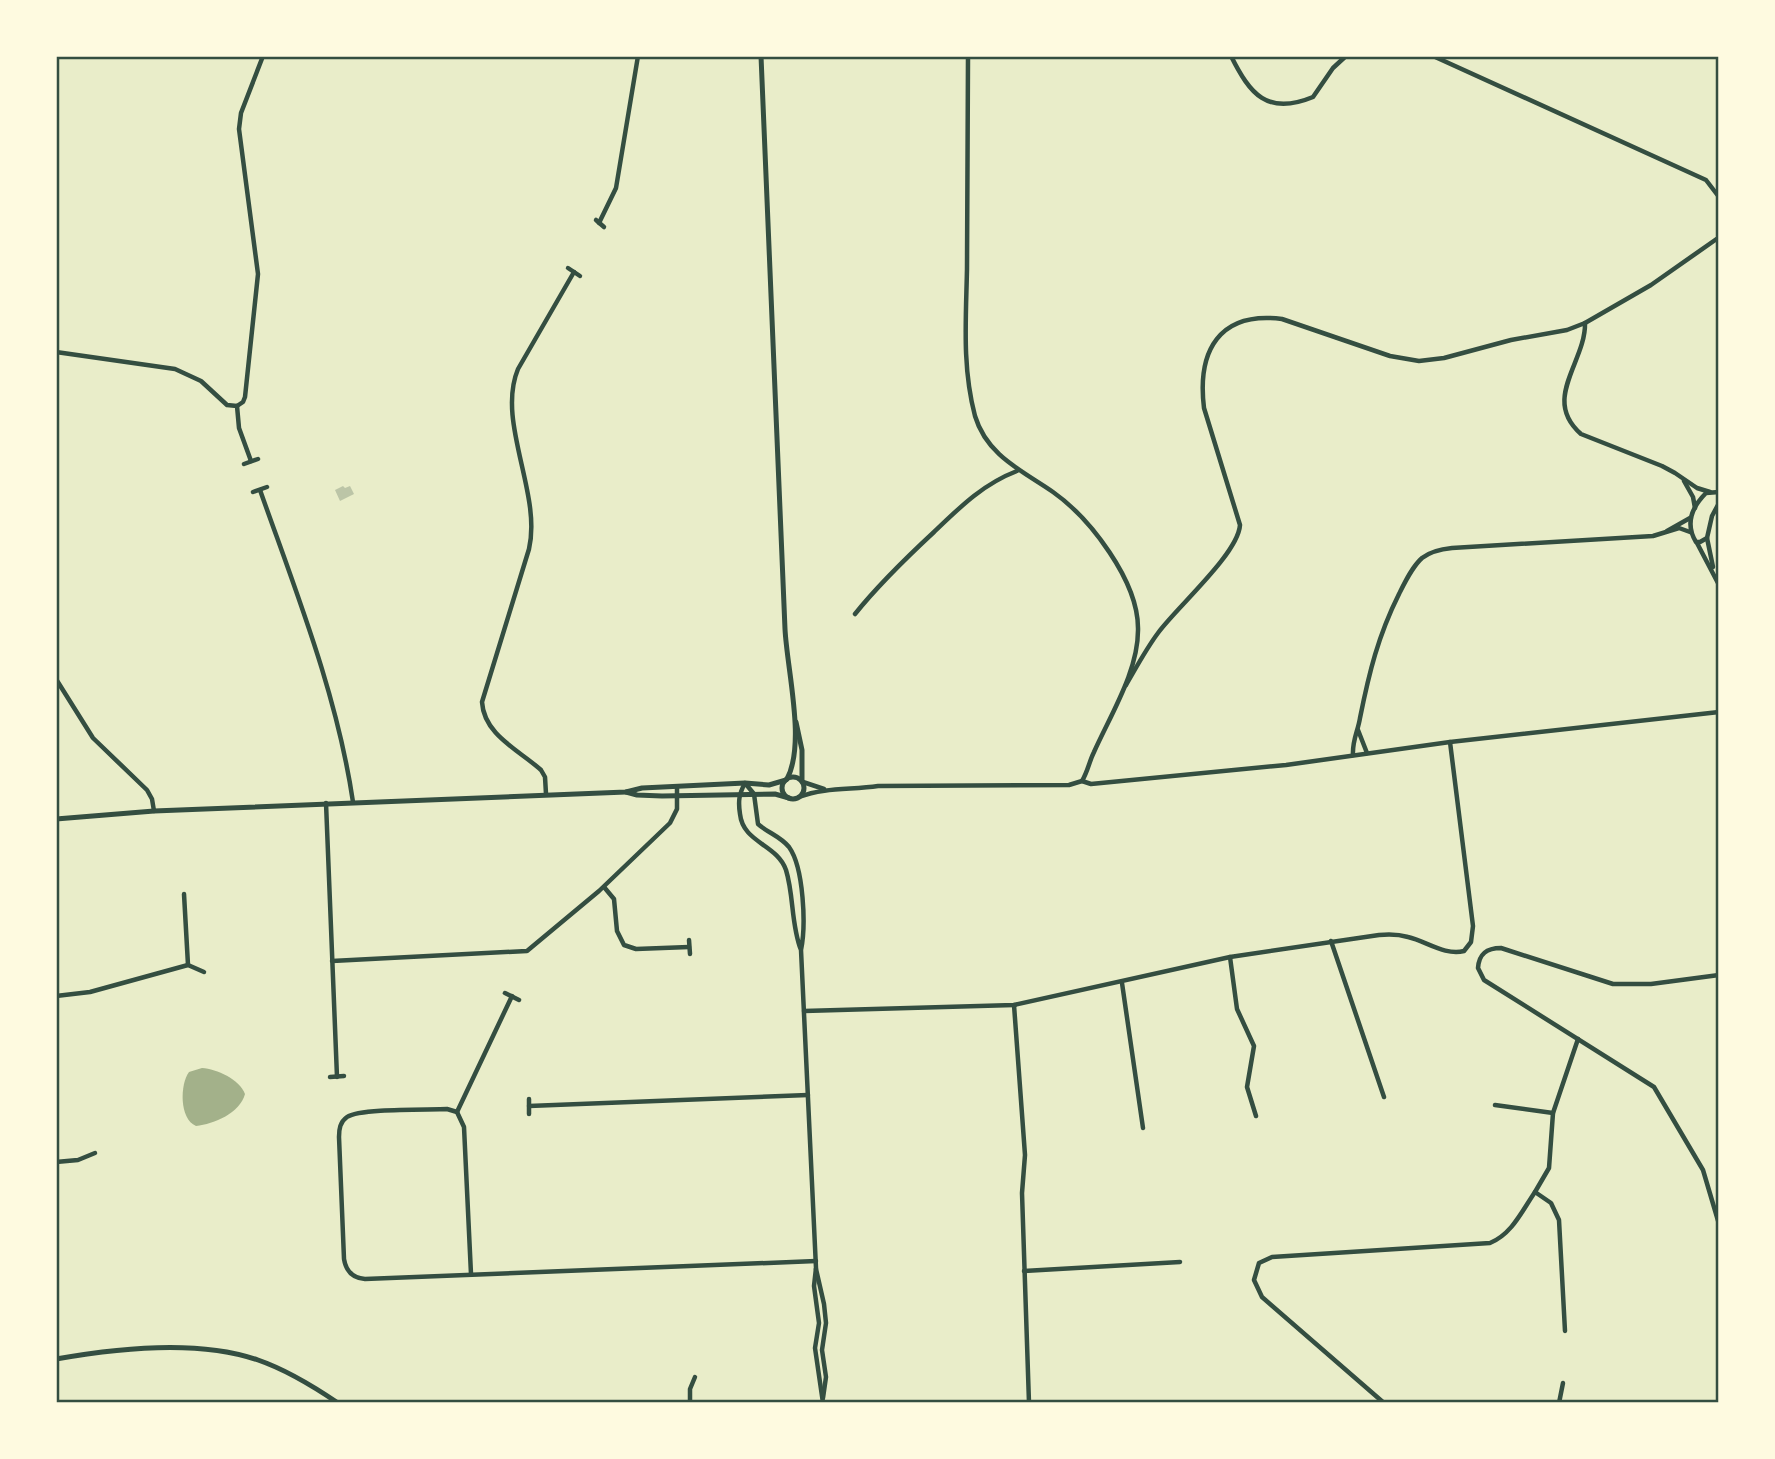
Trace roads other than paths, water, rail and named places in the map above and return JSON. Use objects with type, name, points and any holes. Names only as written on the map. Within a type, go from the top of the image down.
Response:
[{"type":"street","points":[[56,352],[175,369],[201,381],[227,405],[237,406],[243,402],[258,274],[239,129],[244,105],[263,56]]},
{"type":"street","points":[[600,223],[616,188],[638,56]]},
{"type":"street","points":[[761,56],[785,629],[795,719],[802,750],[804,789],[799,797]]},
{"type":"street","points":[[968,56],[964,356],[978,424],[996,450],[1017,471],[1041,484],[1081,515],[1103,542],[1134,604],[1138,623],[1137,643],[1126,685]]},
{"type":"street","points":[[1231,56],[1252,93],[1266,101],[1278,103],[1313,97],[1333,68],[1346,56]]},
{"type":"street","points":[[1433,56],[1706,180],[1719,197]]},
{"type":"street","points":[[1082,781],[1126,685],[1158,633],[1228,552],[1240,533],[1240,525],[1203,408],[1204,362],[1224,330],[1249,319],[1282,319],[1390,356],[1419,361],[1444,358],[1511,340],[1567,330],[1585,323],[1651,285],[1719,234]]},
{"type":"street","points":[[568,268],[580,276]]},
{"type":"street","points":[[546,794],[545,777],[541,770],[492,729],[484,716],[482,702],[529,549],[531,534],[530,512],[513,410],[513,383],[518,369],[574,272]]},
{"type":"street","points":[[1585,323],[1582,342],[1565,388],[1565,409],[1575,429],[1581,434],[1662,466],[1696,488],[1714,492],[1719,501],[1707,538],[1714,575]]},
{"type":"street","points":[[237,406],[239,428],[251,461]]},
{"type":"street","points":[[244,464],[258,459]]},
{"type":"street","points":[[855,614],[905,559],[973,496],[999,478],[1017,471]]},
{"type":"street","points":[[1681,477],[1693,497],[1695,508]]},
{"type":"street","points":[[253,492],[267,487]]},
{"type":"street","points":[[260,490],[326,679],[341,737],[353,802]]},
{"type":"street","points":[[1714,492],[1702,497],[1695,508],[1690,518],[1690,532],[1719,585]]},
{"type":"street","points":[[1664,533],[1690,518]]},
{"type":"street","points":[[1353,755],[1353,743],[1379,636],[1405,582],[1423,557],[1440,549],[1664,533],[1679,528],[1690,532]]},
{"type":"street","points":[[1696,542],[1707,538]]},
{"type":"street","points":[[56,679],[93,738],[147,790],[154,811]]},
{"type":"street","points":[[626,792],[642,796],[775,794],[789,798],[824,789],[986,784],[1069,785],[1082,781],[1091,784],[1272,767],[1450,742],[1719,712]]},
{"type":"street","points":[[789,798],[783,791],[794,762],[795,719]]},
{"type":"street","points":[[1358,729],[1367,753]]},
{"type":"street","points":[[804,1011],[1014,1005],[1230,957],[1395,934],[1458,953],[1464,951],[1471,942],[1473,926],[1450,742]]},
{"type":"street","points":[[56,819],[154,811],[626,792],[642,788],[677,786],[745,783],[769,785],[796,777],[802,782],[824,789]]},
{"type":"street","points":[[745,783],[754,794],[758,824],[780,837],[796,860],[800,878],[803,933],[800,950]]},
{"type":"street","points":[[745,783],[739,795],[743,829],[776,854],[785,867],[800,950],[816,1261],[814,1286],[819,1323],[815,1348],[823,1401]]},
{"type":"street","points":[[332,961],[527,951],[604,887],[670,822],[677,809],[677,786]]},
{"type":"street","points":[[326,803],[337,1077]]},
{"type":"street","points":[[604,887],[614,899],[618,936],[624,945],[640,949],[689,947]]},
{"type":"street","points":[[184,894],[188,965]]},
{"type":"street","points":[[689,940],[690,954]]},
{"type":"street","points":[[1331,941],[1384,1097]]},
{"type":"street","points":[[1719,975],[1630,985],[1597,980],[1501,948],[1487,950],[1479,961],[1478,968],[1484,980],[1577,1040],[1643,1078],[1658,1092],[1703,1170],[1719,1224]]},
{"type":"street","points":[[1230,957],[1237,1009],[1254,1046],[1247,1087],[1256,1116]]},
{"type":"street","points":[[56,996],[90,992],[188,965],[204,972]]},
{"type":"street","points":[[1122,983],[1143,1128]]},
{"type":"street","points":[[505,993],[519,1000]]},
{"type":"street","points":[[457,1112],[512,996]]},
{"type":"street","points":[[1014,1005],[1025,1155],[1022,1193],[1029,1403]]},
{"type":"street","points":[[1384,1403],[1262,1297],[1254,1280],[1257,1266],[1261,1261],[1272,1257],[1490,1243],[1498,1239],[1513,1226],[1546,1175],[1551,1161],[1553,1113],[1577,1040]]},
{"type":"street","points":[[330,1077],[344,1076]]},
{"type":"street","points":[[529,1106],[808,1095]]},
{"type":"street","points":[[529,1099],[530,1114]]},
{"type":"street","points":[[1495,1105],[1553,1113]]},
{"type":"street","points":[[471,1274],[464,1127],[457,1112],[447,1109],[363,1112],[352,1114],[345,1119],[339,1131],[344,1259],[347,1270],[353,1276],[365,1279],[816,1261]]},
{"type":"street","points":[[56,1162],[78,1160],[95,1153]]},
{"type":"street","points":[[1535,1192],[1551,1203],[1559,1220],[1565,1331]]},
{"type":"street","points":[[1024,1271],[1180,1262]]},
{"type":"street","points":[[56,1360],[132,1350],[221,1352],[271,1365],[301,1379],[338,1403]]},
{"type":"street","points":[[690,1403],[690,1389],[695,1377]]},
{"type":"street","points":[[1559,1403],[1563,1383]]}]
